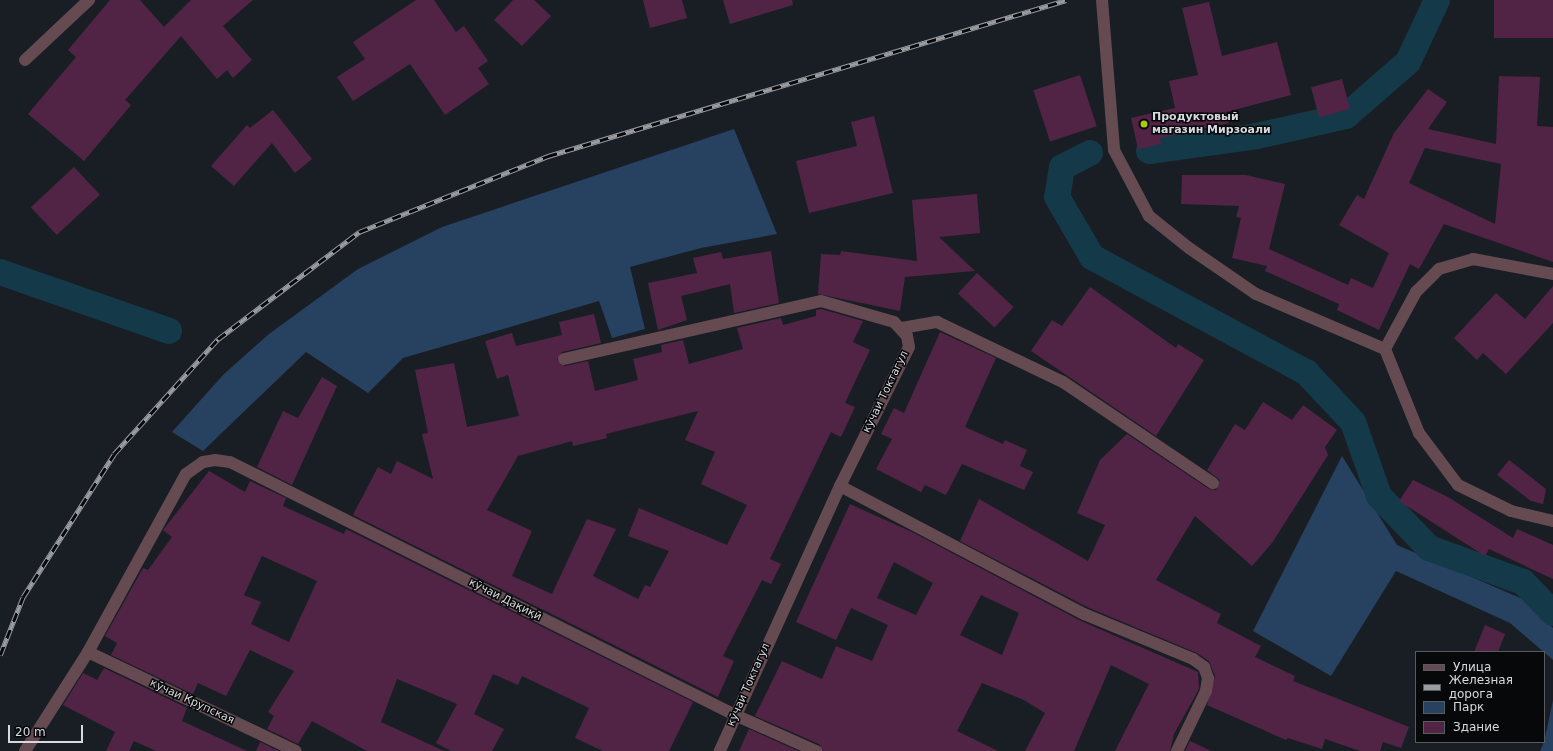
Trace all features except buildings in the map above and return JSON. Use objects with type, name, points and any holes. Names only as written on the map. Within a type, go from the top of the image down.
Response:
[{"type":"street","points":[[25,60],[89,0]]},
{"type":"street","points":[[1102,0],[1114,150],[1149,216],[1189,248],[1256,294],[1385,348],[1419,433],[1458,485],[1511,511],[1553,521]]},
{"type":"street","points":[[1385,348],[1416,292],[1439,269],[1473,259],[1553,274]]},
{"type":"street","points":[[564,359],[820,301],[894,322],[902,328],[937,322],[1063,382],[1213,483]]},
{"type":"street","name":"кӯчаи Токтагул","points":[[720,751],[840,486],[909,346],[902,328]]},
{"type":"street","name":"кӯчаи Дақиқӣ","points":[[88,652],[186,474],[203,462],[230,462],[735,715],[816,751]]},
{"type":"street","points":[[840,486],[1084,614],[1193,659],[1204,667],[1208,678],[1206,690],[1177,751]]},
{"type":"street","points":[[25,751],[88,652]]},
{"type":"street","name":"кӯчаи Крупская","points":[[88,652],[296,751]]},
{"type":"green space","points":[[734,129],[777,234],[701,248],[630,267],[645,329],[612,338],[599,301],[403,358],[368,393],[306,352],[203,451],[172,432],[224,374],[269,334],[358,269],[442,227]]},
{"type":"green space","points":[[1342,456],[1397,545],[1525,600],[1553,628],[1553,660],[1545,653],[1545,651],[1543,651],[1510,623],[1396,571],[1331,676],[1253,631]]},
{"type":"green space","points":[[1553,700],[1553,751],[1540,751],[1544,743],[1545,743]]},
{"type":"waterway","points":[[1149,151],[1257,136],[1346,116],[1408,62],[1437,0]]},
{"type":"waterway","points":[[1090,153],[1062,167],[1057,197],[1092,257],[1306,372],[1353,422],[1379,496],[1429,548],[1523,582],[1553,613]]},
{"type":"waterway","points":[[0,272],[169,331]]},
{"type":"railway","points":[[0,655],[23,597],[114,454],[218,339],[359,232],[548,156],[1066,0]]},
{"type":"place","name":"Продуктовый магазин Мирзоали","points":[[1144,124]]}]
